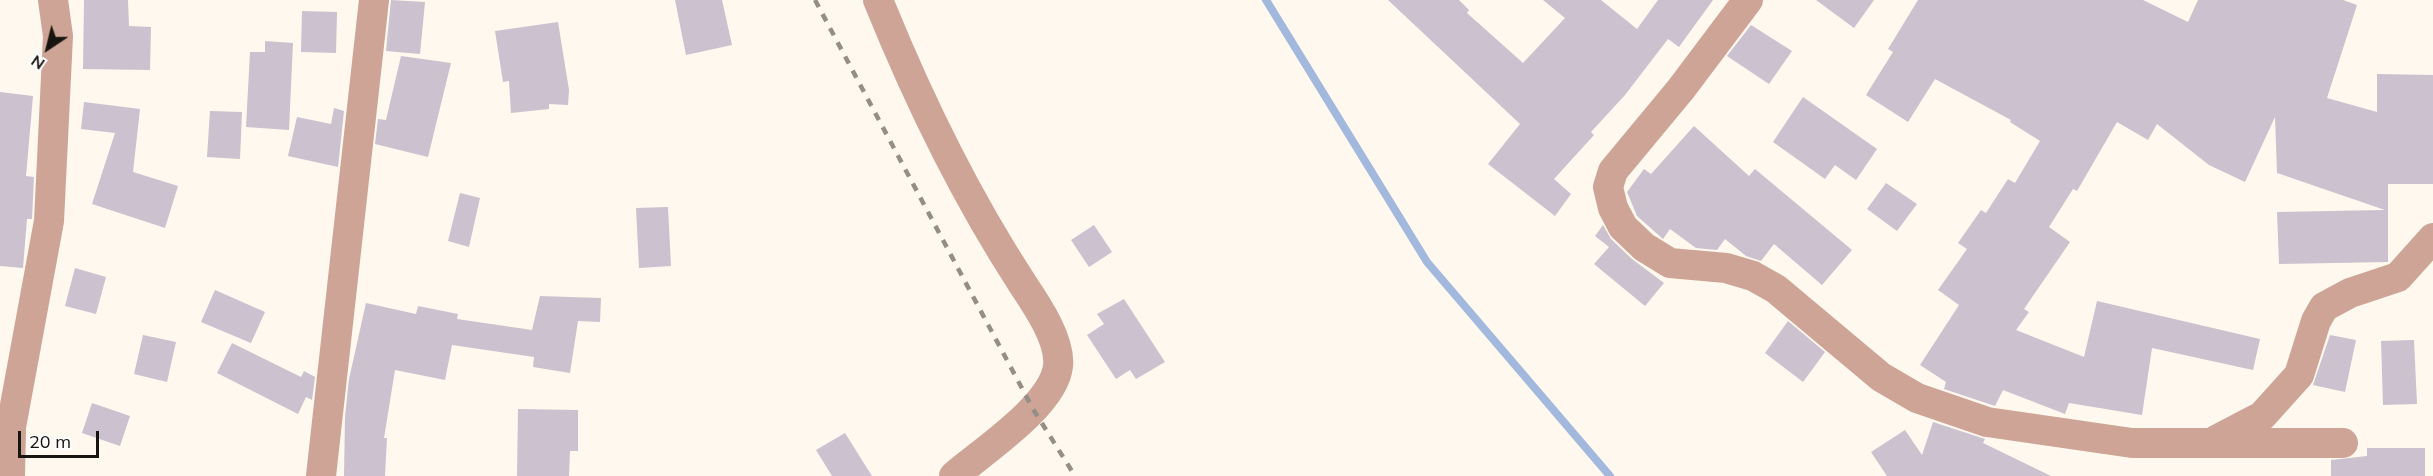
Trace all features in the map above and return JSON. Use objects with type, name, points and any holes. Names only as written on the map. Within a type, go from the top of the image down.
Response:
[{"type":"street","points":[[10,476],[11,428],[49,221],[58,36],[53,0]]},
{"type":"street","points":[[321,476],[374,0]]},
{"type":"street","points":[[878,0],[923,105],[961,181],[1038,307],[1052,336],[1058,365],[1050,388],[1033,409],[954,476]]},
{"type":"street","points":[[1748,0],[1682,89],[1614,171],[1608,187],[1613,208],[1623,227],[1644,247],[1670,263],[1726,268],[1753,276],[1784,295],[1881,376],[1917,398],[1987,422],[2132,443],[2343,443]]},
{"type":"street","points":[[2210,443],[2262,416],[2299,375],[2316,321],[2324,307],[2350,293],[2398,277],[2433,238]]},
{"type":"building","points":[[84,0],[128,0],[129,26],[151,27],[150,70],[83,69]]},
{"type":"building","points":[[391,0],[425,2],[420,54],[386,51]]},
{"type":"building","points":[[675,0],[722,0],[732,45],[686,55]]},
{"type":"building","points":[[1388,0],[1459,0],[1469,10],[1467,13],[1523,63],[1565,18],[1543,0],[1601,0],[1637,29],[1658,0],[1713,0],[1679,47],[1668,39],[1625,95],[1591,132],[1594,135],[1554,179],[1571,194],[1555,216],[1488,164],[1520,124]]},
{"type":"building","points":[[1816,0],[1874,0],[1854,28]]},
{"type":"building","points":[[1918,0],[2143,0],[2188,22],[2198,0],[2343,0],[2357,5],[2327,98],[2377,112],[2377,74],[2433,75],[2433,184],[2388,184],[2388,262],[2279,264],[2277,212],[2385,210],[2277,173],[2275,117],[2245,182],[2209,165],[2157,124],[2148,140],[2117,122],[2077,191],[2073,189],[2049,227],[2070,242],[2024,309],[2029,312],[2016,330],[2084,357],[2097,301],[2260,339],[2253,370],[2152,348],[2142,415],[2069,403],[2065,414],[2003,390],[1995,406],[1944,389],[1946,382],[1920,365],[1959,305],[1938,290],[1967,249],[1958,243],[1981,210],[1986,213],[2008,179],[2015,183],[2040,141],[2010,122],[2011,120],[1935,79],[1908,122],[1866,95],[1893,52],[1888,49]]},
{"type":"building","points":[[302,11],[337,12],[336,53],[301,52]]},
{"type":"building","points":[[558,22],[569,90],[568,105],[549,104],[549,109],[511,113],[509,81],[503,82],[495,31]]},
{"type":"building","points":[[1751,25],[1792,51],[1769,84],[1727,56]]},
{"type":"building","points":[[265,41],[293,43],[289,130],[246,127],[250,52],[265,52]]},
{"type":"building","points":[[401,56],[451,63],[428,157],[375,144],[378,119],[386,120]]},
{"type":"building","points":[[0,92],[33,96],[26,176],[34,177],[32,219],[27,219],[23,268],[0,266]]},
{"type":"building","points":[[1803,97],[1877,149],[1856,180],[1835,165],[1825,179],[1773,142]]},
{"type":"building","points":[[84,102],[140,109],[133,172],[178,186],[165,228],[92,204],[115,133],[81,129]]},
{"type":"building","points":[[334,108],[344,111],[338,167],[288,156],[297,117],[331,124]]},
{"type":"building","points":[[210,111],[242,112],[240,159],[207,157]]},
{"type":"building","points":[[1694,126],[1749,176],[1755,169],[1852,250],[1822,285],[1774,244],[1761,261],[1746,256],[1725,239],[1717,250],[1696,248],[1670,229],[1663,239],[1637,216],[1627,192],[1644,169],[1651,174]]},
{"type":"building","points":[[1886,183],[1917,204],[1897,231],[1867,209]]},
{"type":"building","points":[[460,193],[480,198],[469,247],[448,241]]},
{"type":"building","points":[[668,207],[671,266],[639,268],[636,208]]},
{"type":"building","points":[[1094,225],[1112,252],[1089,267],[1071,240]]},
{"type":"building","points":[[1603,225],[1611,239],[1632,259],[1664,283],[1645,306],[1594,264],[1609,247],[1595,236]]},
{"type":"building","points":[[75,268],[106,277],[96,314],[65,306]]},
{"type":"building","points":[[215,290],[265,312],[251,343],[201,322]]},
{"type":"building","points":[[540,296],[601,298],[600,322],[578,321],[570,373],[533,367],[534,357],[452,345],[445,380],[395,370],[384,438],[387,438],[385,476],[344,476],[345,417],[349,379],[366,303],[416,314],[418,306],[458,314],[457,319],[532,330]]},
{"type":"building","points":[[1124,299],[1165,362],[1136,379],[1130,370],[1116,379],[1087,335],[1104,324],[1097,314]]},
{"type":"building","points":[[1788,321],[1825,352],[1803,382],[1765,353]]},
{"type":"building","points":[[143,335],[176,342],[167,382],[134,374]]},
{"type":"building","points":[[2330,335],[2356,340],[2345,392],[2313,385]]},
{"type":"building","points":[[2414,340],[2417,404],[2383,405],[2381,341]]},
{"type":"building","points":[[232,343],[301,377],[304,371],[315,377],[312,400],[306,397],[298,414],[217,373]]},
{"type":"building","points":[[92,403],[130,416],[120,446],[82,433]]},
{"type":"building","points":[[518,409],[578,410],[578,451],[570,451],[569,476],[517,476]]},
{"type":"building","points":[[1933,422],[1985,439],[1983,443],[2051,476],[1887,476],[1871,452],[1905,430],[1922,455]]},
{"type":"building","points":[[845,433],[872,476],[832,476],[816,450]]},
{"type":"building","points":[[2367,448],[2425,448],[2425,476],[2331,476],[2331,460],[2367,456]]},
{"type":"waterway","points":[[1266,0],[1427,262],[1610,476]]},
{"type":"railway","points":[[815,0],[1033,409],[1075,476]]}]
